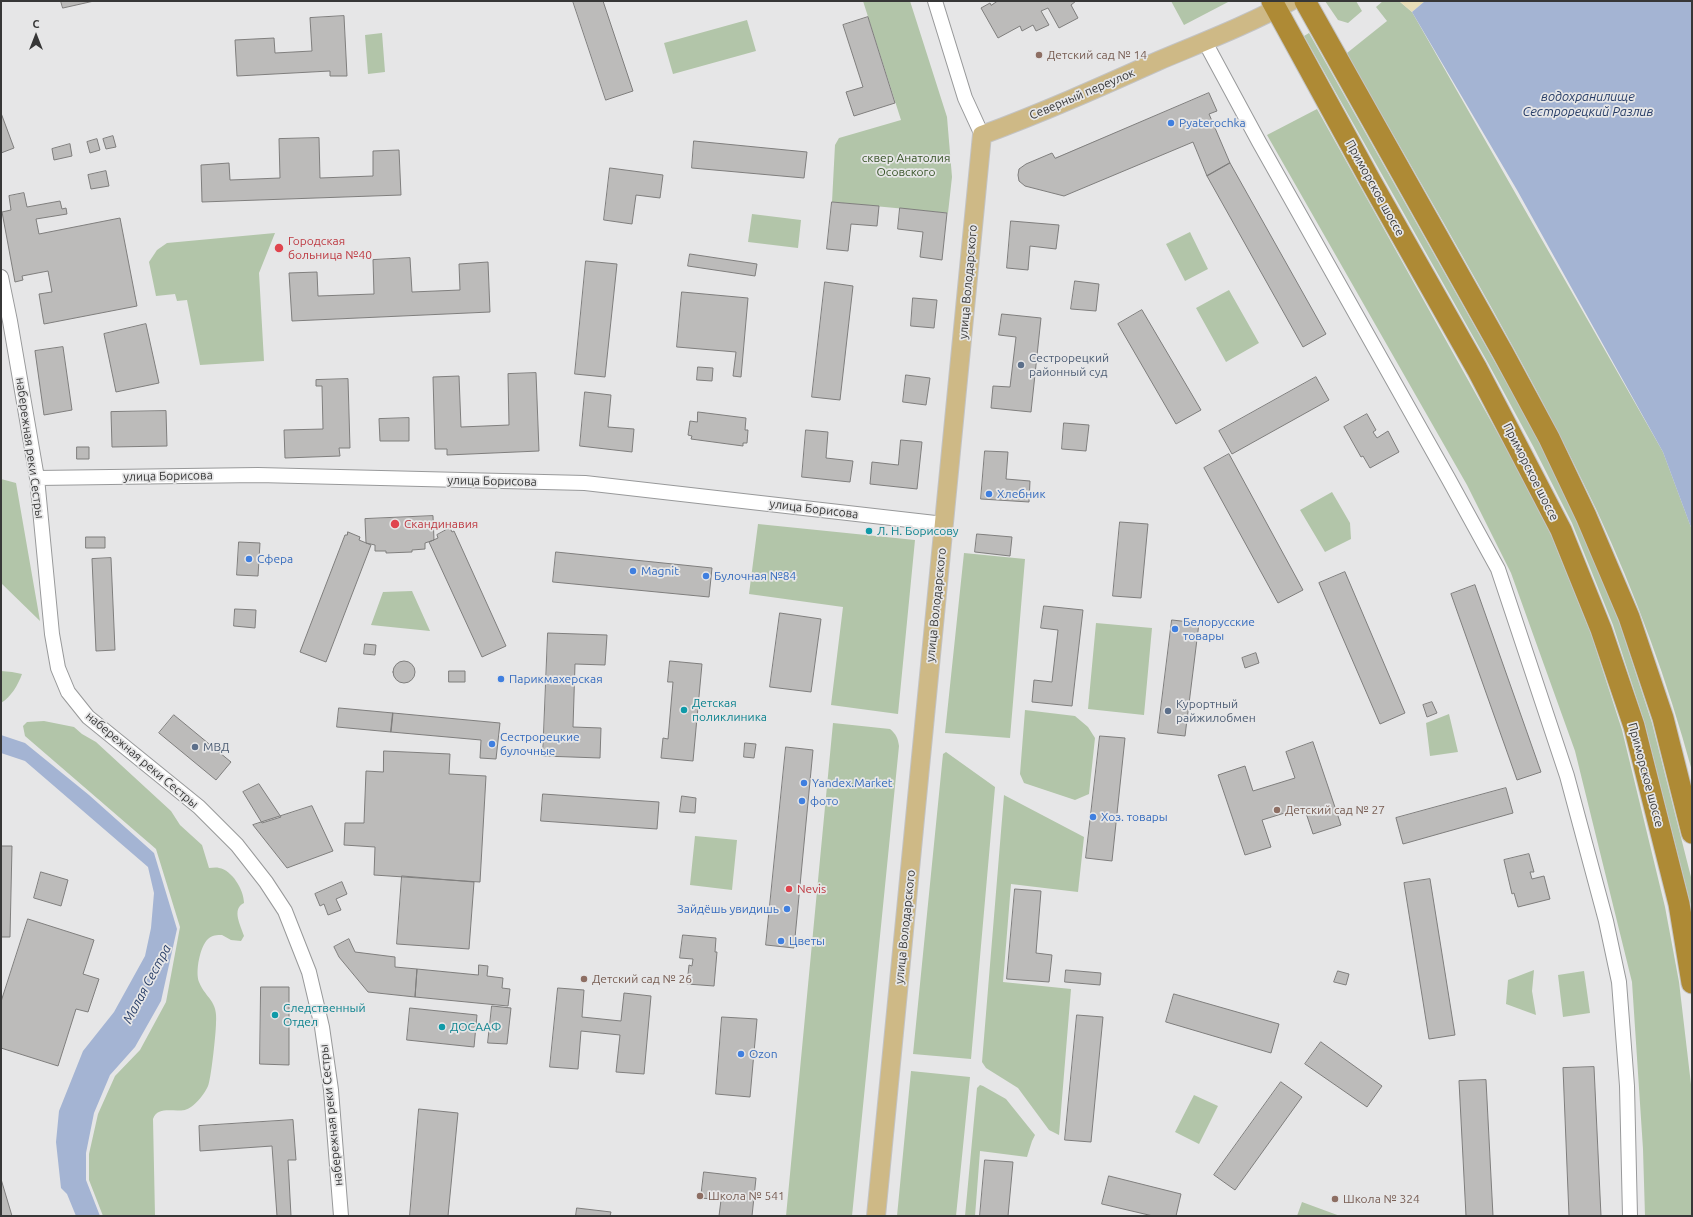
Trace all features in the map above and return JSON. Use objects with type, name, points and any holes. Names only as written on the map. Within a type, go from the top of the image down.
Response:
[{"type":"highway","points":[[1305,1],[1503,353],[1549,438],[1586,516],[1629,617],[1639,646],[1662,718],[1692,833]]},
{"type":"highway","name":"Приморское шоссе","points":[[1280,4],[1370,180],[1477,369],[1561,530],[1601,629],[1634,726],[1679,904],[1692,983]]},
{"type":"main road","name":"Северный переулок","points":[[982,135],[1020,121],[1205,42],[1280,4]]},
{"type":"main road","name":"улица Володарского","points":[[876,1216],[982,135]]},
{"type":"street","points":[[935,1],[965,98],[982,135]]},
{"type":"street","points":[[1205,42],[1259,142],[1498,570],[1567,776],[1606,921],[1619,982],[1627,1086],[1630,1216]]},
{"type":"street","name":"набережная реки Сестры","points":[[1,277],[10,320],[37,478],[52,634],[58,668],[68,692],[88,717],[199,807],[237,845],[266,882],[285,911],[298,940],[309,972],[322,1027],[331,1090],[341,1216]]},
{"type":"street","name":"улица Борисова","points":[[37,478],[258,475],[585,484],[944,524]]},
{"type":"green space","name":"сквер Анатолия Осовского","points":[[863,1],[910,1],[947,117],[952,177],[948,213],[832,202],[835,145],[839,138],[901,120]]},
{"type":"green space","points":[[1171,1],[1230,1],[1184,25]]},
{"type":"green space","points":[[1325,1],[1356,1],[1362,11],[1348,23],[1338,20]]},
{"type":"green space","points":[[1383,1],[1399,1],[1412,12],[1663,452],[1692,530],[1692,771],[1673,705],[1650,639],[1625,575],[1597,511],[1508,337],[1347,53],[1387,21],[1376,7]]},
{"type":"green space","points":[[747,20],[756,51],[673,74],[664,43]]},
{"type":"green space","points":[[382,33],[385,72],[368,74],[365,35]]},
{"type":"green space","points":[[1309,33],[1540,442],[1577,520],[1619,622],[1652,723],[1692,881],[1692,910],[1645,724],[1613,625],[1572,523],[1533,446],[1488,363],[1304,36]]},
{"type":"green space","points":[[1317,109],[1511,457],[1551,535],[1591,634],[1622,730],[1665,907],[1679,982],[1692,1093],[1692,1216],[1645,1216],[1643,1149],[1632,982],[1575,751],[1511,573],[1467,485],[1267,135]]},
{"type":"green space","points":[[752,214],[801,220],[798,248],[748,242]]},
{"type":"green space","points":[[1190,232],[1208,269],[1185,281],[1166,244]]},
{"type":"green space","points":[[275,233],[259,273],[264,361],[200,365],[187,300],[177,301],[175,294],[156,296],[149,262],[157,250],[167,243]]},
{"type":"green space","points":[[1229,290],[1259,343],[1226,362],[1196,308]]},
{"type":"green space","points":[[1,479],[16,483],[40,621],[1,583]]},
{"type":"green space","points":[[1332,492],[1350,523],[1351,539],[1325,552],[1300,510]]},
{"type":"green space","points":[[758,524],[915,540],[898,714],[831,705],[843,607],[749,594]]},
{"type":"green space","points":[[964,553],[1025,559],[1010,738],[945,733]]},
{"type":"green space","points":[[412,591],[430,631],[371,625],[383,592]]},
{"type":"green space","points":[[1096,623],[1152,628],[1144,715],[1088,709]]},
{"type":"green space","points":[[1,671],[22,674],[14,690],[1,703]]},
{"type":"green space","points":[[1025,710],[1075,716],[1088,727],[1095,738],[1089,794],[1075,800],[1024,783],[1020,774]]},
{"type":"green space","points":[[1449,714],[1458,752],[1430,756],[1426,723]]},
{"type":"green space","points":[[44,721],[74,727],[82,734],[96,742],[171,811],[180,825],[202,845],[209,868],[218,868],[228,872],[236,881],[242,892],[244,903],[240,906],[237,913],[244,936],[241,941],[231,940],[222,935],[211,937],[205,942],[199,959],[199,982],[211,1000],[216,1015],[211,1075],[208,1086],[201,1098],[191,1107],[181,1110],[160,1112],[156,1114],[153,1119],[155,1216],[103,1216],[89,1180],[89,1154],[98,1114],[115,1076],[140,1050],[166,1002],[180,927],[156,849],[25,736],[23,726],[27,722]]},
{"type":"green space","points":[[833,723],[890,729],[896,736],[899,746],[852,1216],[786,1216]]},
{"type":"green space","points":[[946,752],[995,787],[971,1059],[913,1054],[943,754]]},
{"type":"green space","points":[[1004,795],[1084,837],[1078,892],[1011,884],[1003,982],[1071,989],[1059,1135],[1049,1130],[1018,1088],[986,1068],[982,1062]]},
{"type":"green space","points":[[695,836],[737,840],[732,890],[690,885]]},
{"type":"green space","points":[[1534,970],[1532,991],[1536,1015],[1506,1004],[1508,980]]},
{"type":"green space","points":[[1584,971],[1590,1013],[1563,1017],[1558,975]]},
{"type":"green space","points":[[911,1071],[970,1077],[956,1216],[897,1216]]},
{"type":"green space","points":[[980,1085],[1006,1099],[1035,1135],[1027,1157],[980,1151],[975,1216],[965,1216],[977,1088]]},
{"type":"green space","points":[[1194,1095],[1218,1106],[1199,1144],[1175,1132]]},
{"type":"green space","points":[[1302,1202],[1340,1216],[1297,1216]]},
{"type":"sand","points":[[1399,1],[1425,1],[1412,12]]},
{"type":"water","name":"водохранилище Сестрорецкий Разлив","points":[[1425,1],[1692,1],[1692,530],[1663,452],[1517,190],[1412,12]]},
{"type":"water","name":"Малая Сестра","points":[[1,735],[25,743],[89,795],[154,853],[177,929],[161,1001],[135,1047],[110,1075],[94,1113],[86,1153],[86,1180],[100,1216],[76,1216],[67,1194],[61,1188],[56,1142],[59,1111],[83,1051],[114,1012],[145,956],[151,928],[154,893],[148,867],[25,761],[1,753]]},
{"type":"building","points":[[61,1],[94,1],[63,8]]},
{"type":"building","points":[[573,1],[603,1],[633,91],[606,100]]},
{"type":"building","points":[[998,1],[1076,1],[1071,5],[1078,18],[1059,28],[1048,8],[1041,11],[1049,25],[1036,31],[1033,25],[1022,31],[1020,26],[998,38],[981,8]]},
{"type":"building","points":[[344,16],[347,76],[330,76],[330,71],[237,76],[235,40],[274,38],[275,53],[312,51],[310,18]]},
{"type":"building","points":[[868,17],[895,103],[854,116],[846,92],[863,87],[843,25]]},
{"type":"building","points":[[1209,93],[1217,111],[1209,114],[1230,163],[1207,176],[1193,142],[1064,196],[1025,186],[1019,181],[1019,169],[1026,164],[1052,153],[1055,158]]},
{"type":"building","points":[[1,113],[14,148],[1,153]]},
{"type":"building","points":[[113,136],[116,147],[106,149],[103,139]]},
{"type":"building","points":[[319,138],[320,178],[373,176],[373,151],[399,150],[401,195],[202,202],[201,165],[229,163],[230,180],[280,178],[279,139]]},
{"type":"building","points":[[97,139],[100,150],[90,153],[87,142]]},
{"type":"building","points":[[694,141],[807,152],[804,178],[692,168]]},
{"type":"building","points":[[70,144],[72,156],[54,160],[52,149]]},
{"type":"building","points":[[1230,163],[1326,334],[1303,347],[1207,176]]},
{"type":"building","points":[[610,168],[663,175],[660,198],[636,195],[632,224],[604,220]]},
{"type":"building","points":[[106,171],[109,186],[91,189],[88,175]]},
{"type":"building","points":[[24,193],[27,207],[60,201],[62,209],[66,208],[67,214],[36,219],[39,234],[120,218],[137,306],[44,324],[39,294],[52,292],[48,271],[22,276],[23,280],[15,282],[2,212],[11,210],[9,196]]},
{"type":"building","points":[[832,202],[879,206],[877,226],[851,224],[848,251],[827,249]]},
{"type":"building","points":[[900,208],[947,213],[942,260],[920,257],[923,232],[898,229]]},
{"type":"building","points":[[1011,221],[1059,225],[1056,249],[1030,246],[1028,270],[1007,268]]},
{"type":"building","points":[[690,254],[757,264],[755,276],[688,266]]},
{"type":"building","points":[[410,258],[412,292],[460,290],[459,264],[488,262],[490,312],[292,321],[289,273],[317,272],[318,296],[374,294],[373,260]]},
{"type":"building","points":[[586,261],[617,264],[605,377],[575,374]]},
{"type":"building","points":[[1075,281],[1099,284],[1096,311],[1071,309]]},
{"type":"building","points":[[825,282],[853,286],[840,400],[812,397]]},
{"type":"building","points":[[682,292],[748,298],[741,377],[733,376],[736,352],[677,347]]},
{"type":"building","points":[[913,298],[937,300],[934,328],[911,326]]},
{"type":"building","points":[[1142,310],[1201,410],[1176,424],[1118,324]]},
{"type":"building","points":[[1002,314],[1041,318],[1031,412],[991,408],[993,386],[1010,387],[1016,337],[999,335]]},
{"type":"building","points":[[146,324],[159,383],[116,392],[104,334]]},
{"type":"building","points":[[63,347],[72,410],[44,415],[35,351]]},
{"type":"building","points":[[698,367],[713,368],[712,381],[697,380]]},
{"type":"building","points":[[536,373],[539,451],[447,455],[447,449],[435,449],[433,377],[459,376],[461,427],[509,425],[508,374]]},
{"type":"building","points":[[906,375],[930,378],[926,405],[903,402]]},
{"type":"building","points":[[1316,377],[1329,400],[1232,454],[1219,431]]},
{"type":"building","points":[[348,379],[350,448],[339,448],[340,456],[285,458],[284,430],[323,429],[322,386],[316,386],[316,380]]},
{"type":"building","points":[[585,392],[611,395],[608,427],[634,429],[632,452],[580,446]]},
{"type":"building","points":[[166,411],[167,446],[112,447],[111,412]]},
{"type":"building","points":[[698,412],[746,418],[745,430],[748,430],[747,443],[743,443],[743,446],[691,439],[692,436],[688,435],[690,421],[697,422]]},
{"type":"building","points":[[1367,414],[1376,430],[1373,432],[1377,438],[1388,431],[1399,452],[1370,468],[1363,456],[1361,457],[1344,427]]},
{"type":"building","points":[[409,418],[409,441],[380,441],[379,419]]},
{"type":"building","points":[[1064,423],[1089,425],[1086,451],[1062,449]]},
{"type":"building","points":[[806,430],[828,432],[826,458],[853,461],[850,482],[802,477]]},
{"type":"building","points":[[901,440],[922,442],[917,489],[870,484],[872,462],[898,465]]},
{"type":"building","points":[[77,447],[89,447],[89,459],[77,459]]},
{"type":"building","points":[[985,451],[1008,452],[1006,479],[1030,481],[1029,502],[981,499]]},
{"type":"building","points":[[1229,454],[1303,590],[1278,603],[1204,468]]},
{"type":"building","points":[[433,516],[434,540],[425,543],[425,549],[412,550],[412,552],[386,553],[386,551],[375,551],[375,545],[366,543],[365,519]]},
{"type":"building","points":[[1120,522],[1148,524],[1141,598],[1113,596]]},
{"type":"building","points":[[450,528],[452,532],[454,531],[506,646],[482,657],[429,542],[438,538],[437,535]]},
{"type":"building","points":[[348,532],[360,537],[359,540],[371,545],[326,662],[300,652],[345,535],[347,535]]},
{"type":"building","points":[[977,534],[1012,537],[1010,556],[975,552]]},
{"type":"building","points":[[86,537],[105,537],[105,548],[86,548]]},
{"type":"building","name":"Сфера","points":[[239,542],[260,543],[258,576],[237,575]]},
{"type":"building","points":[[556,552],[712,568],[709,597],[553,582]]},
{"type":"building","points":[[111,558],[115,650],[96,651],[92,559]]},
{"type":"building","points":[[1345,572],[1405,713],[1380,724],[1319,583]]},
{"type":"building","points":[[1475,585],[1541,772],[1517,780],[1451,594]]},
{"type":"building","points":[[1044,606],[1083,610],[1072,706],[1032,702],[1034,680],[1052,682],[1058,630],[1041,628]]},
{"type":"building","points":[[235,609],[256,610],[255,628],[234,626]]},
{"type":"building","points":[[780,613],[821,619],[811,692],[770,687]]},
{"type":"building","points":[[1172,620],[1199,623],[1185,736],[1158,733]]},
{"type":"building","points":[[548,633],[607,635],[605,665],[575,664],[573,727],[601,728],[600,758],[543,756]]},
{"type":"building","points":[[365,644],[376,645],[375,655],[364,654]]},
{"type":"building","points":[[1256,653],[1259,663],[1245,668],[1242,658]]},
{"type":"building","points":[[404,661],[412,664],[415,672],[412,680],[404,683],[396,680],[393,672],[396,664]]},
{"type":"building","name":"Детская поликлиника","points":[[670,661],[702,664],[693,761],[661,758],[663,738],[668,739],[673,682],[668,682]]},
{"type":"building","points":[[449,671],[465,671],[465,682],[449,682]]},
{"type":"building","points":[[1432,702],[1437,713],[1427,717],[1423,705]]},
{"type":"building","points":[[339,708],[393,713],[391,732],[337,727]]},
{"type":"building","points":[[393,713],[500,723],[496,759],[480,758],[481,740],[391,732]]},
{"type":"building","name":"МВД","points":[[174,715],[231,762],[216,780],[159,733]]},
{"type":"building","points":[[1100,736],[1125,738],[1112,861],[1086,858]]},
{"type":"building","points":[[1313,742],[1341,825],[1313,834],[1304,807],[1262,820],[1271,847],[1245,855],[1218,775],[1245,766],[1253,791],[1295,778],[1286,752]]},
{"type":"building","points":[[745,743],[756,744],[754,758],[744,757]]},
{"type":"building","points":[[786,747],[813,750],[794,948],[766,945]]},
{"type":"building","points":[[384,751],[450,754],[449,774],[486,776],[480,882],[374,875],[375,847],[344,845],[345,823],[364,823],[366,771],[383,772]]},
{"type":"building","points":[[259,784],[281,817],[262,823],[243,792]]},
{"type":"building","points":[[1506,788],[1513,813],[1403,844],[1396,818]]},
{"type":"building","points":[[543,794],[659,802],[657,829],[541,821]]},
{"type":"building","points":[[682,796],[696,798],[695,813],[680,812]]},
{"type":"building","points":[[312,806],[333,851],[287,868],[253,825]]},
{"type":"building","points":[[1,846],[12,846],[10,937],[1,937]]},
{"type":"building","points":[[1529,854],[1534,872],[1530,872],[1532,879],[1544,876],[1550,899],[1518,907],[1514,893],[1512,894],[1504,860]]},
{"type":"building","points":[[41,872],[68,880],[61,906],[34,898]]},
{"type":"building","points":[[402,876],[474,882],[469,949],[397,944]]},
{"type":"building","points":[[1430,879],[1455,1035],[1429,1039],[1404,883]]},
{"type":"building","points":[[342,882],[347,894],[336,899],[341,910],[328,915],[324,904],[320,906],[315,894]]},
{"type":"building","points":[[1015,889],[1041,891],[1036,953],[1052,955],[1049,982],[1007,979]]},
{"type":"building","points":[[28,919],[94,940],[83,974],[99,979],[88,1012],[76,1009],[58,1066],[1,1048],[1,1002]]},
{"type":"building","points":[[683,935],[716,938],[715,952],[717,952],[714,986],[687,984],[689,965],[692,966],[693,959],[680,958]]},
{"type":"building","points":[[349,939],[355,952],[395,957],[395,967],[417,969],[415,997],[368,992],[339,957],[334,947]]},
{"type":"building","points":[[479,965],[488,966],[487,976],[503,978],[502,988],[510,989],[508,1006],[415,997],[417,969],[478,975]]},
{"type":"building","points":[[1066,970],[1101,973],[1100,985],[1065,982]]},
{"type":"building","points":[[1338,971],[1349,974],[1346,985],[1334,982]]},
{"type":"building","name":"Следственный Отдел","points":[[261,987],[289,987],[289,1065],[260,1064]]},
{"type":"building","points":[[558,988],[584,990],[582,1017],[621,1021],[624,993],[651,996],[644,1074],[616,1072],[620,1035],[581,1031],[578,1069],[550,1067]]},
{"type":"building","points":[[1174,994],[1279,1024],[1271,1053],[1166,1022]]},
{"type":"building","points":[[492,1006],[511,1008],[507,1044],[488,1043]]},
{"type":"building","name":"ДОСААФ","points":[[410,1008],[477,1015],[474,1047],[407,1040]]},
{"type":"building","points":[[1077,1015],[1103,1017],[1091,1142],[1065,1140]]},
{"type":"building","points":[[722,1017],[757,1019],[750,1097],[716,1094]]},
{"type":"building","points":[[1321,1042],[1382,1086],[1367,1107],[1305,1064]]},
{"type":"building","points":[[1594,1067],[1601,1216],[1569,1216],[1563,1068]]},
{"type":"building","points":[[1486,1080],[1493,1216],[1466,1216],[1459,1081]]},
{"type":"building","points":[[1281,1082],[1302,1097],[1235,1190],[1214,1175]]},
{"type":"building","points":[[419,1109],[458,1113],[448,1216],[410,1216]]},
{"type":"building","points":[[293,1120],[296,1160],[288,1160],[291,1216],[277,1216],[272,1146],[200,1151],[199,1126]]},
{"type":"building","points":[[985,1160],[1013,1162],[1008,1216],[980,1216]]},
{"type":"building","points":[[704,1172],[756,1178],[752,1216],[719,1216],[721,1200],[701,1198]]},
{"type":"building","points":[[1109,1176],[1181,1194],[1176,1216],[1153,1216],[1102,1204]]},
{"type":"building","points":[[1,1179],[12,1216],[1,1216]]},
{"type":"building","points":[[577,1208],[611,1212],[610,1216],[576,1216]]},
{"type":"place","name":"Детский сад № 14","points":[[1039,55]]},
{"type":"place","name":"Pyaterochka","points":[[1171,123]]},
{"type":"place","name":"Городская больница №40","points":[[279,248]]},
{"type":"place","name":"Сестрорецкий районный суд","points":[[1021,365]]},
{"type":"place","name":"Хлебник","points":[[989,494]]},
{"type":"place","name":"Скандинавия","points":[[395,524]]},
{"type":"place","name":"Л. Н. Борисову","points":[[869,531]]},
{"type":"place","name":"Сфера","points":[[249,559]]},
{"type":"place","name":"Magnit","points":[[633,571]]},
{"type":"place","name":"Булочная №84","points":[[706,576]]},
{"type":"place","name":"Белорусские товары","points":[[1175,629]]},
{"type":"place","name":"Парикмахерская","points":[[501,679]]},
{"type":"place","name":"Детская поликлиника","points":[[684,710]]},
{"type":"place","name":"Курортный райжилобмен","points":[[1168,711]]},
{"type":"place","name":"Сестрорецкие булочные","points":[[492,744]]},
{"type":"place","name":"МВД","points":[[195,747]]},
{"type":"place","name":"Yandex.Market","points":[[804,783]]},
{"type":"place","name":"фото","points":[[802,801]]},
{"type":"place","name":"Детский сад № 27","points":[[1277,810]]},
{"type":"place","name":"Хоз. товары","points":[[1093,817]]},
{"type":"place","name":"Nevis","points":[[789,889]]},
{"type":"place","name":"Зайдёшь увидишь","points":[[787,909]]},
{"type":"place","name":"Цветы","points":[[781,941]]},
{"type":"place","name":"Детский сад № 26","points":[[584,979]]},
{"type":"place","name":"Следственный Отдел","points":[[275,1015]]},
{"type":"place","name":"ДОСААФ","points":[[442,1027]]},
{"type":"place","name":"Ozon","points":[[741,1054]]},
{"type":"place","name":"Школа № 541","points":[[700,1196]]},
{"type":"place","name":"Школа № 324","points":[[1335,1199]]}]
